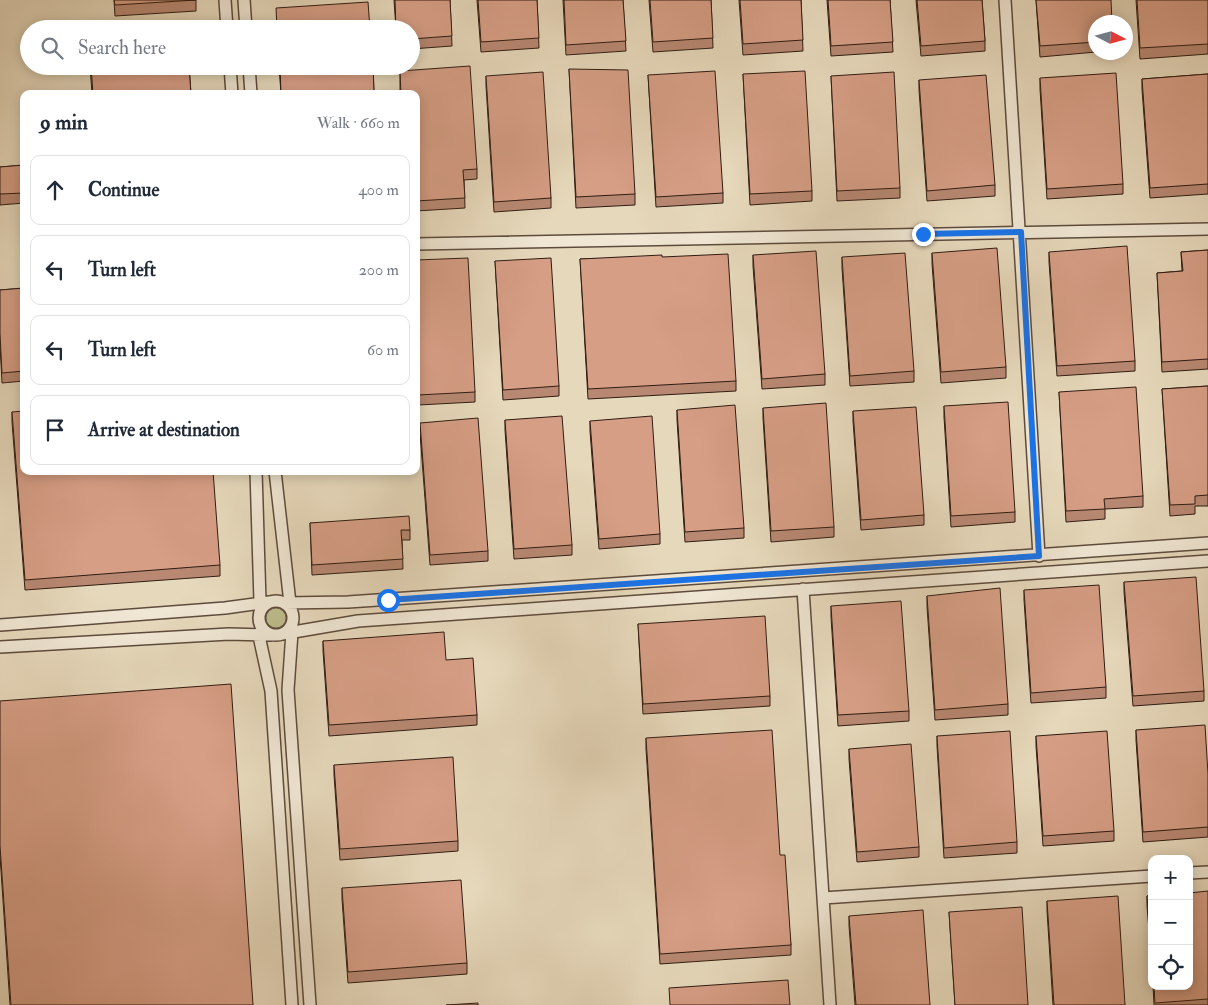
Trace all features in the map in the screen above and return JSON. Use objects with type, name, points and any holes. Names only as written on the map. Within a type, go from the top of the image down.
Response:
[{"type":"street","points":[[225,0],[226,20]]},
{"type":"street","points":[[244,0],[245,20]]},
{"type":"street","points":[[1006,0],[1039,556]]},
{"type":"street","points":[[231,75],[232,90]]},
{"type":"street","points":[[250,75],[251,90]]},
{"type":"street","points":[[420,244],[1208,229]]},
{"type":"street","points":[[256,475],[265,602],[258,619],[262,629],[282,634]]},
{"type":"street","points":[[275,475],[287,603],[292,612],[292,622],[282,634],[288,690],[310,1005]]},
{"type":"street","points":[[0,625],[225,608],[265,602],[348,602],[1208,543]]},
{"type":"street","points":[[0,647],[229,634],[259,636],[358,621],[1208,561]]},
{"type":"street","points":[[804,589],[830,1005]]},
{"type":"street","points":[[259,636],[271,691],[292,1005]]},
{"type":"street","points":[[1193,873],[1208,872]]},
{"type":"street","points":[[823,898],[1148,876]]},
{"type":"shaded area","points":[[272,608],[280,608],[286,614],[286,622],[280,628],[272,628],[266,622],[266,614]]},
{"type":"building","points":[[114,0],[196,0],[115,5]]},
{"type":"building","points":[[395,0],[450,0],[452,36],[420,38],[420,20],[396,20]]},
{"type":"building","points":[[478,0],[537,0],[539,38],[481,42]]},
{"type":"building","points":[[564,0],[623,0],[626,41],[566,45]]},
{"type":"building","points":[[650,0],[711,0],[713,38],[653,42]]},
{"type":"building","points":[[740,0],[801,0],[803,40],[743,44]]},
{"type":"building","points":[[828,0],[890,0],[893,42],[831,46]]},
{"type":"building","points":[[917,0],[982,0],[985,41],[921,46]]},
{"type":"building","points":[[1036,0],[1111,0],[1112,15],[1088,15],[1088,43],[1040,46]]},
{"type":"building","points":[[1137,0],[1208,0],[1208,44],[1140,48]]},
{"type":"building","points":[[368,2],[369,20],[277,20],[276,8]]},
{"type":"building","points":[[470,66],[477,169],[463,170],[465,198],[420,201],[420,90],[401,90],[400,75],[420,75],[420,70]]},
{"type":"building","points":[[569,69],[628,70],[635,194],[576,197]]},
{"type":"building","points":[[715,71],[723,193],[656,197],[648,75]]},
{"type":"building","points":[[805,71],[812,191],[750,194],[743,74]]},
{"type":"building","points":[[543,72],[551,198],[494,202],[486,76]]},
{"type":"building","points":[[894,72],[900,188],[837,191],[831,76]]},
{"type":"building","points":[[1116,73],[1123,184],[1047,189],[1040,78]]},
{"type":"building","points":[[1208,74],[1208,184],[1150,188],[1142,79]]},
{"type":"building","points":[[92,75],[190,75],[191,90],[93,90]]},
{"type":"building","points":[[280,75],[373,75],[374,90],[281,90]]},
{"type":"building","points":[[986,75],[995,185],[927,191],[919,80]]},
{"type":"building","points":[[20,165],[20,193],[0,194],[0,167]]},
{"type":"building","points":[[1127,246],[1135,361],[1057,366],[1049,252]]},
{"type":"building","points":[[997,248],[1006,367],[941,372],[932,253]]},
{"type":"building","points":[[1208,250],[1208,359],[1162,362],[1157,273],[1183,271],[1181,252]]},
{"type":"building","points":[[816,251],[825,374],[762,379],[753,255]]},
{"type":"building","points":[[905,253],[914,371],[850,376],[842,257]]},
{"type":"building","points":[[728,254],[736,381],[588,389],[580,259]]},
{"type":"building","points":[[468,258],[475,392],[420,395],[420,260]]},
{"type":"building","points":[[551,258],[559,386],[503,390],[495,261]]},
{"type":"building","points":[[20,288],[20,371],[2,373],[0,290]]},
{"type":"building","points":[[1208,386],[1208,495],[1195,496],[1195,504],[1170,505],[1162,389]]},
{"type":"building","points":[[1136,387],[1143,496],[1104,499],[1105,509],[1066,511],[1059,392]]},
{"type":"building","points":[[1008,402],[1015,512],[951,516],[944,406]]},
{"type":"building","points":[[826,403],[834,527],[771,531],[763,408]]},
{"type":"building","points":[[735,405],[744,528],[685,532],[677,410]]},
{"type":"building","points":[[916,407],[924,515],[861,520],[853,411]]},
{"type":"building","points":[[20,411],[20,475],[213,475],[220,565],[25,580],[12,412]]},
{"type":"building","points":[[562,416],[572,545],[514,549],[505,420]]},
{"type":"building","points":[[652,416],[660,534],[599,539],[590,421]]},
{"type":"building","points":[[478,418],[488,551],[430,555],[420,423]]},
{"type":"building","points":[[409,516],[410,530],[401,530],[403,559],[312,565],[310,523]]},
{"type":"building","points":[[1196,577],[1204,691],[1133,696],[1124,582]]},
{"type":"building","points":[[1099,585],[1106,687],[1031,693],[1024,590]]},
{"type":"building","points":[[1000,588],[1008,704],[935,710],[927,596]]},
{"type":"building","points":[[901,601],[909,711],[838,715],[831,606]]},
{"type":"building","points":[[765,616],[770,696],[643,704],[638,624]]},
{"type":"building","points":[[444,632],[446,660],[473,658],[477,715],[329,725],[323,641]]},
{"type":"building","points":[[231,684],[253,1005],[11,1005],[0,846],[0,701]]},
{"type":"building","points":[[1205,725],[1208,774],[1208,827],[1143,832],[1136,730]]},
{"type":"building","points":[[772,730],[780,855],[785,855],[791,945],[660,954],[646,738]]},
{"type":"building","points":[[1010,731],[1017,842],[944,848],[937,736]]},
{"type":"building","points":[[1107,731],[1114,831],[1043,836],[1036,736]]},
{"type":"building","points":[[911,744],[919,847],[857,852],[849,749]]},
{"type":"building","points":[[453,757],[458,841],[340,849],[334,765]]},
{"type":"building","points":[[461,880],[467,963],[348,972],[342,888]]},
{"type":"building","points":[[1208,891],[1208,999],[1155,1003],[1154,990],[1193,990],[1193,893]]},
{"type":"building","points":[[1118,896],[1125,1005],[1054,1005],[1047,901]]},
{"type":"building","points":[[1022,907],[1028,1005],[955,1005],[949,912]]},
{"type":"building","points":[[923,910],[930,1005],[856,1005],[849,916]]},
{"type":"building","points":[[788,980],[790,1005],[670,1005],[669,988]]},
{"type":"building","points":[[478,1003],[478,1005],[446,1005]]},
{"type":"route","points":[[388,600],[1039,556],[1021,232],[923,234]]}]
